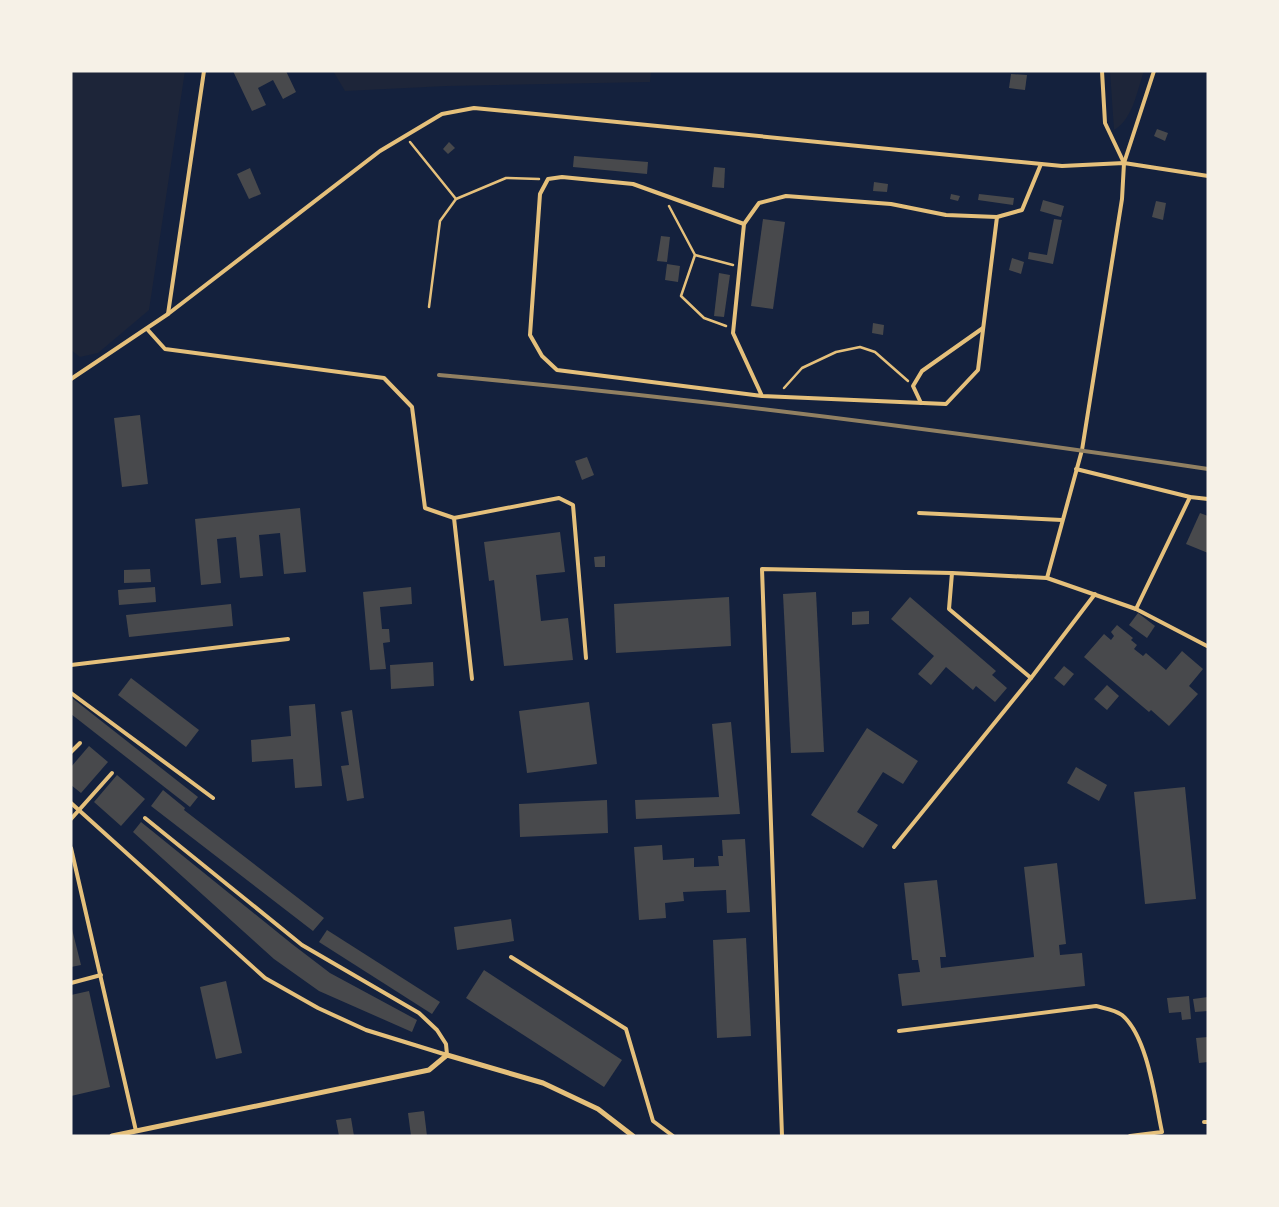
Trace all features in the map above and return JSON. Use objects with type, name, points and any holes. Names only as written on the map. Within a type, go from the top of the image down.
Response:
[{"type":"street","points":[[112,1136],[136,1133],[429,1070],[447,1055],[543,1083],[598,1109],[633,1136]]},
{"type":"lane","points":[[168,314],[204,71]]},
{"type":"lane","points":[[1102,71],[1105,123],[1124,163]]},
{"type":"lane","points":[[1047,578],[1082,450],[1122,199],[1124,163],[1154,71]]},
{"type":"lane","points":[[71,380],[168,314],[380,151],[442,114],[474,108],[1062,166],[1124,163],[1208,176]]},
{"type":"lane","points":[[762,396],[733,334],[744,224],[759,203],[786,196],[891,204],[946,214],[997,217],[1022,210],[1041,164]]},
{"type":"lane","points":[[744,224],[633,184],[562,176],[548,179],[540,194],[530,335],[542,356],[557,370],[762,396],[946,404],[978,370],[997,217]]},
{"type":"lane","points":[[921,403],[913,386],[922,371],[983,328]]},
{"type":"lane","points":[[146,329],[165,350],[384,378],[412,407],[425,508],[454,518],[560,498],[573,505],[586,658]]},
{"type":"lane","points":[[1076,469],[1190,497],[1208,499]]},
{"type":"lane","points":[[1136,608],[1190,497]]},
{"type":"lane","points":[[919,513],[1062,520]]},
{"type":"lane","points":[[454,518],[472,679]]},
{"type":"lane","points":[[782,1136],[762,569],[952,573],[1047,578],[1136,608],[1208,646]]},
{"type":"lane","points":[[952,573],[949,609],[1031,678]]},
{"type":"lane","points":[[894,847],[1031,678],[1095,594]]},
{"type":"lane","points":[[71,665],[288,639]]},
{"type":"lane","points":[[71,693],[213,798]]},
{"type":"lane","points":[[71,752],[80,743]]},
{"type":"lane","points":[[71,819],[112,773]]},
{"type":"lane","points":[[71,803],[265,978],[318,1008],[366,1030],[447,1055],[446,1044],[437,1030],[419,1014],[302,945],[145,818]]},
{"type":"lane","points":[[71,848],[136,1133]]},
{"type":"lane","points":[[511,957],[626,1029],[653,1121],[673,1136]]},
{"type":"lane","points":[[71,983],[101,975]]},
{"type":"lane","points":[[899,1031],[1096,1006],[1121,1014],[1134,1031],[1148,1062],[1162,1132],[1130,1136]]},
{"type":"path","points":[[405,136],[456,199]]},
{"type":"path","points":[[428,307],[440,221],[456,199],[506,178],[548,179]]},
{"type":"path","points":[[664,196],[695,255],[681,296],[704,318],[734,329]]},
{"type":"path","points":[[695,255],[740,266]]},
{"type":"path","points":[[776,396],[802,368],[836,352],[860,347],[875,352],[913,386]]},
{"type":"shaded area","points":[[71,71],[185,71],[149,310],[98,353],[80,357],[71,350]]},
{"type":"shaded area","points":[[333,71],[651,71],[650,82],[447,86],[345,91]]},
{"type":"shaded area","points":[[1110,71],[1144,71],[1130,112],[1126,119],[1114,130]]},
{"type":"building","points":[[233,71],[286,71],[296,92],[283,99],[273,80],[258,88],[266,105],[252,111]]},
{"type":"building","points":[[1011,74],[1027,75],[1025,90],[1009,88]]},
{"type":"building","points":[[1157,129],[1168,133],[1165,141],[1154,136]]},
{"type":"building","points":[[449,142],[455,148],[448,154],[443,149]]},
{"type":"building","points":[[574,156],[648,162],[647,174],[573,167]]},
{"type":"building","points":[[714,167],[725,168],[724,188],[712,187]]},
{"type":"building","points":[[250,168],[261,194],[249,199],[237,174]]},
{"type":"building","points":[[874,182],[888,184],[887,192],[873,191]]},
{"type":"building","points":[[951,194],[960,196],[958,201],[950,199]]},
{"type":"building","points":[[979,194],[1014,198],[1013,205],[978,200]]},
{"type":"building","points":[[1043,200],[1064,206],[1061,217],[1040,211]]},
{"type":"building","points":[[1156,201],[1166,203],[1163,220],[1152,217]]},
{"type":"building","points":[[763,219],[785,222],[773,309],[751,306]]},
{"type":"building","points":[[1054,219],[1062,220],[1053,264],[1028,259],[1029,252],[1047,255]]},
{"type":"building","points":[[661,236],[670,237],[667,262],[657,261]]},
{"type":"building","points":[[1012,258],[1024,262],[1021,274],[1009,270]]},
{"type":"building","points":[[667,264],[680,266],[678,282],[665,280]]},
{"type":"building","points":[[719,273],[730,275],[724,317],[714,316]]},
{"type":"building","points":[[873,323],[884,325],[883,335],[872,333]]},
{"type":"building","points":[[140,415],[148,484],[122,487],[114,418]]},
{"type":"building","points":[[587,457],[594,475],[582,480],[575,461]]},
{"type":"building","points":[[300,508],[306,572],[284,574],[280,533],[259,535],[263,576],[240,578],[236,537],[217,539],[221,583],[201,585],[195,519]]},
{"type":"building","points":[[1200,513],[1208,516],[1208,553],[1186,544]]},
{"type":"building","points":[[560,532],[565,572],[536,575],[541,621],[568,618],[573,660],[504,666],[494,580],[489,581],[484,542]]},
{"type":"building","points":[[605,556],[605,567],[595,567],[594,557]]},
{"type":"building","points":[[150,569],[151,582],[124,583],[124,570]]},
{"type":"building","points":[[155,587],[156,602],[119,605],[118,590]]},
{"type":"building","points":[[411,587],[412,604],[380,607],[382,629],[389,629],[390,642],[383,643],[386,669],[370,670],[363,592]]},
{"type":"building","points":[[816,592],[824,752],[791,753],[783,594]]},
{"type":"building","points":[[729,597],[731,646],[616,653],[614,604]]},
{"type":"building","points":[[910,597],[996,671],[992,675],[1007,688],[995,702],[976,686],[973,690],[946,667],[931,685],[918,674],[934,656],[891,619]]},
{"type":"building","points":[[231,604],[233,626],[129,637],[126,615]]},
{"type":"building","points":[[869,611],[869,624],[852,625],[852,612]]},
{"type":"building","points":[[1138,613],[1155,626],[1147,638],[1129,625]]},
{"type":"building","points":[[1117,625],[1133,638],[1131,640],[1137,645],[1134,649],[1143,656],[1146,653],[1166,670],[1182,651],[1203,669],[1189,686],[1198,694],[1169,726],[1151,710],[1149,712],[1084,657],[1104,634],[1111,640],[1114,636],[1111,632]]},
{"type":"building","points":[[433,662],[434,686],[391,689],[390,665]]},
{"type":"building","points":[[1064,666],[1074,674],[1064,686],[1054,678]]},
{"type":"building","points":[[131,678],[199,730],[186,747],[118,695]]},
{"type":"building","points":[[1107,685],[1119,696],[1107,710],[1094,699]]},
{"type":"building","points":[[72,698],[198,797],[190,807],[71,714]]},
{"type":"building","points":[[589,702],[597,764],[527,773],[519,711]]},
{"type":"building","points":[[315,704],[322,786],[295,788],[293,759],[252,762],[251,740],[291,736],[289,706]]},
{"type":"building","points":[[352,710],[364,798],[347,801],[341,766],[349,765],[341,712]]},
{"type":"building","points":[[731,722],[740,814],[636,819],[635,800],[719,797],[712,724]]},
{"type":"building","points":[[867,728],[918,761],[903,784],[883,772],[857,812],[878,825],[863,848],[811,815]]},
{"type":"building","points":[[89,746],[108,762],[81,793],[71,785],[71,767]]},
{"type":"building","points":[[1076,767],[1107,785],[1099,801],[1067,783]]},
{"type":"building","points":[[117,775],[145,799],[121,826],[94,802]]},
{"type":"building","points":[[1185,787],[1196,899],[1145,904],[1134,792]]},
{"type":"building","points":[[163,790],[185,808],[184,810],[324,918],[313,931],[151,806]]},
{"type":"building","points":[[607,800],[608,833],[520,837],[519,804]]},
{"type":"building","points":[[141,822],[330,973],[417,1020],[412,1032],[319,991],[274,959],[133,832]]},
{"type":"building","points":[[745,839],[750,912],[727,913],[726,890],[683,892],[684,901],[665,903],[666,918],[639,920],[634,847],[662,845],[663,860],[694,858],[694,867],[719,866],[718,856],[723,856],[722,840]]},
{"type":"building","points":[[1057,863],[1066,944],[1059,945],[1060,955],[1082,953],[1085,986],[902,1006],[898,974],[920,972],[918,960],[912,960],[904,883],[937,880],[946,957],[940,957],[941,968],[1034,957],[1024,867]]},
{"type":"building","points":[[511,919],[514,941],[457,950],[454,927]]},
{"type":"building","points":[[71,925],[81,965],[71,967]]},
{"type":"building","points":[[327,930],[440,1002],[432,1014],[319,942]]},
{"type":"building","points":[[746,938],[751,1036],[717,1038],[713,940]]},
{"type":"building","points":[[484,970],[622,1060],[604,1087],[466,998]]},
{"type":"building","points":[[226,981],[242,1053],[216,1059],[200,987]]},
{"type":"building","points":[[89,991],[110,1087],[71,1096],[71,995]]},
{"type":"building","points":[[1189,996],[1191,1019],[1182,1020],[1181,1012],[1169,1013],[1167,998]]},
{"type":"building","points":[[1208,997],[1208,1011],[1195,1012],[1193,999]]},
{"type":"building","points":[[1208,1037],[1208,1062],[1199,1063],[1196,1038]]},
{"type":"building","points":[[424,1111],[427,1136],[411,1136],[408,1113]]},
{"type":"building","points":[[351,1118],[354,1136],[339,1136],[336,1120]]},
{"type":"railway","points":[[439,375],[632,394],[824,416],[1208,469]]}]
